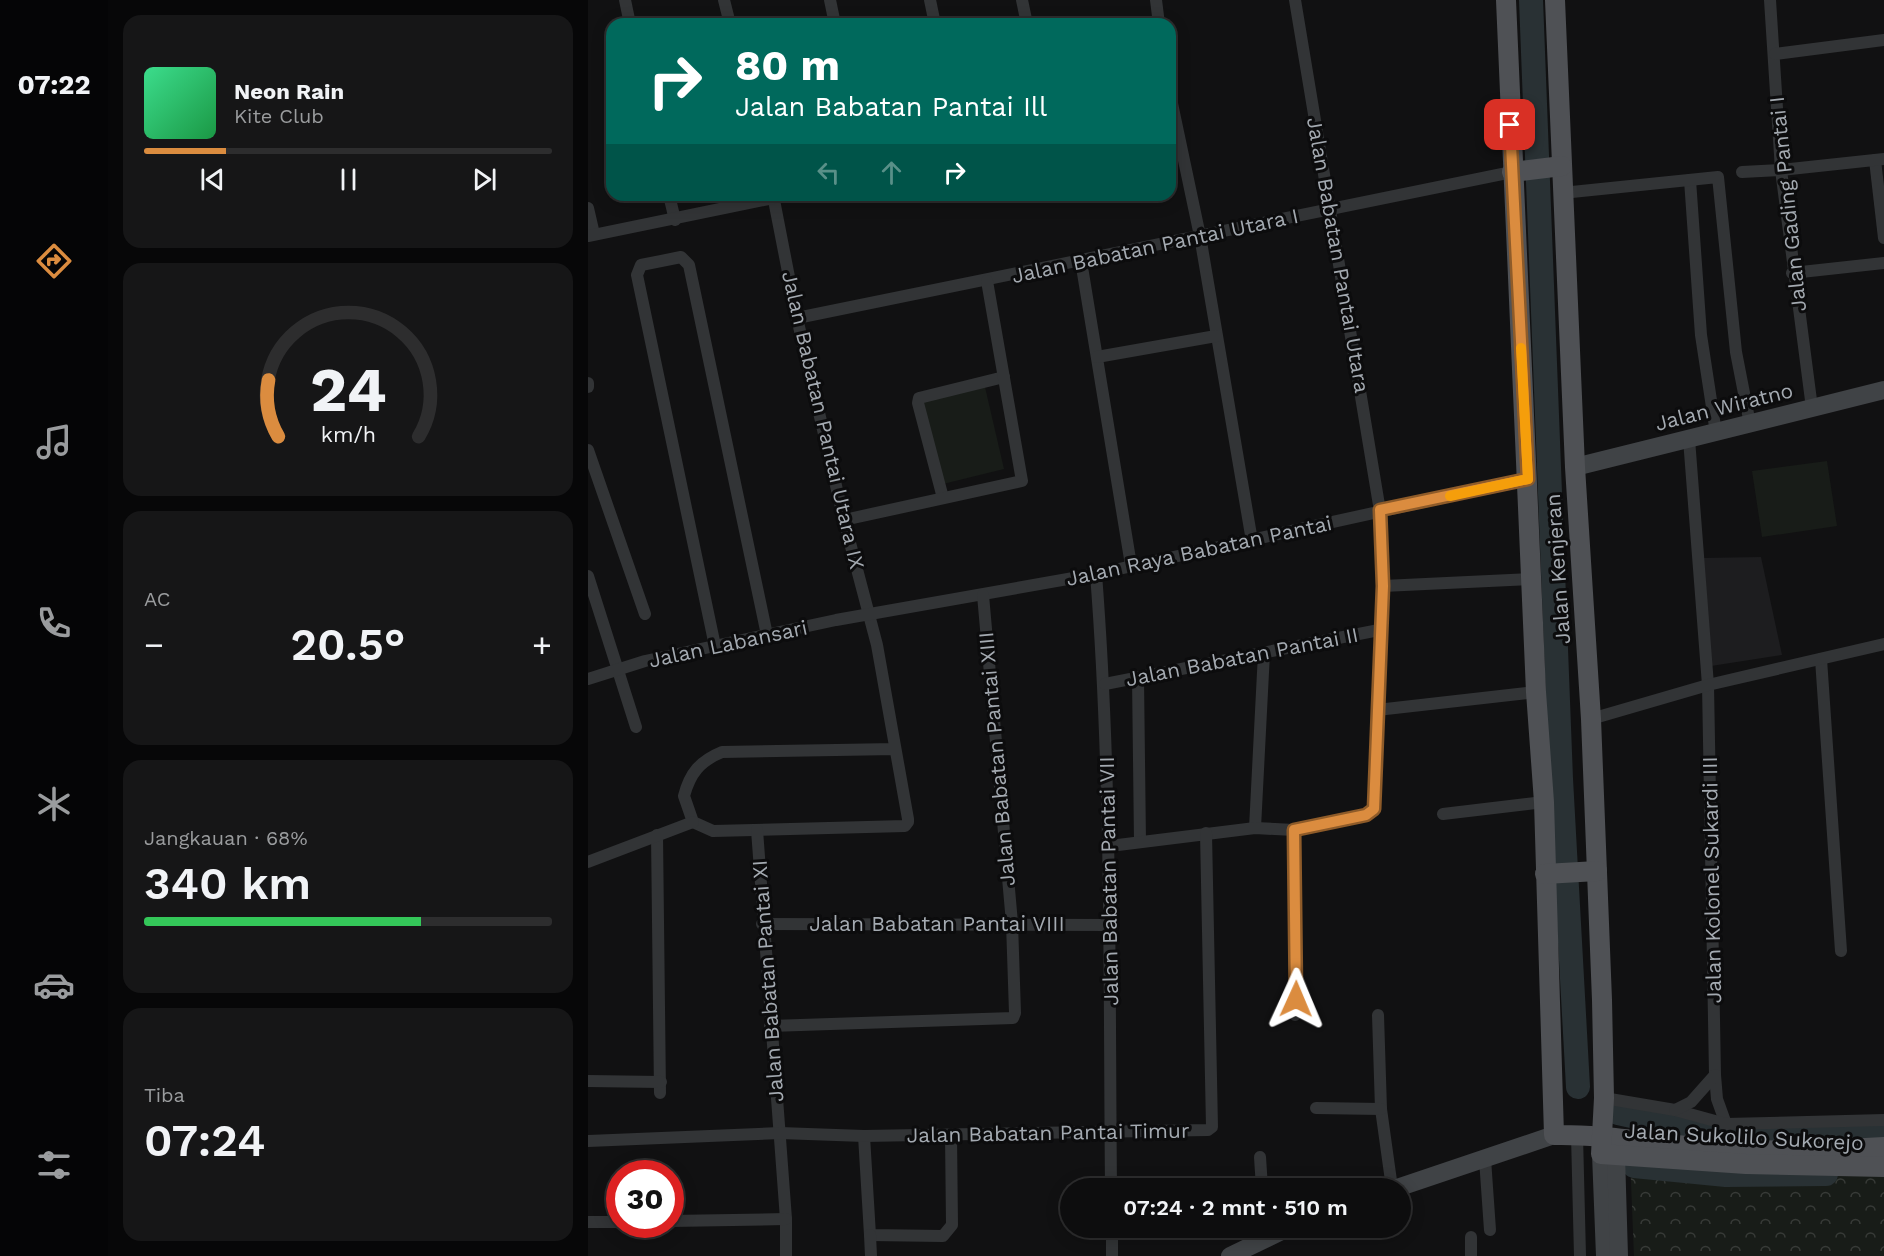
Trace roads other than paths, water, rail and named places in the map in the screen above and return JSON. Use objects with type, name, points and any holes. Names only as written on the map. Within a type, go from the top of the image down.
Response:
[{"type":"main road","name":"Jalan Kenjeran","points":[[1506,0],[1536,692],[1544,802],[1554,1135]]},
{"type":"main road","name":"Jalan Kenjeran","points":[[1555,0],[1560,167],[1575,467],[1591,719],[1604,1098],[1609,1146]]},
{"type":"main road","points":[[1513,172],[1560,167]]},
{"type":"main road","name":"Jalan Wiratno","points":[[1575,467],[1884,390]]},
{"type":"main road","points":[[1547,874],[1595,871]]},
{"type":"main road","points":[[1411,1183],[1554,1135],[1577,1135],[1609,1146]]},
{"type":"main road","points":[[1605,1256],[1609,1146]]},
{"type":"main road","points":[[1609,1146],[1619,1256]]},
{"type":"main road","name":"Jalan Sukolilo Sukorejo","points":[[1609,1146],[1810,1151],[1884,1148]]},
{"type":"main road","name":"Jalan Sukolilo Sukorejo","points":[[1609,1146],[1746,1164],[1884,1167]]},
{"type":"main road","points":[[1230,1256],[1257,1238]]},
{"type":"street","points":[[625,0],[629,18]]},
{"type":"street","points":[[724,0],[728,18]]},
{"type":"street","points":[[830,0],[834,18]]},
{"type":"street","points":[[930,0],[934,18]]},
{"type":"street","points":[[1022,0],[1026,18]]},
{"type":"street","points":[[1156,0],[1158,18]]},
{"type":"street","name":"Jalan Babatan Pantai Utara","points":[[1294,830],[1366,815],[1374,809],[1379,630],[1383,586],[1380,510],[1295,0]]},
{"type":"street","name":"Jalan Gading Pantai I","points":[[1770,0],[1781,171],[1792,273],[1812,408]]},
{"type":"street","points":[[1775,54],[1884,40]]},
{"type":"street","points":[[1176,134],[1200,236],[1252,541]]},
{"type":"street","points":[[1742,172],[1781,171],[1880,159],[1884,238]]},
{"type":"street","name":"Jalan Babatan Pantai Utara I","points":[[797,318],[1513,172]]},
{"type":"street","points":[[1562,193],[1718,177],[1736,352],[1750,424]]},
{"type":"street","points":[[1690,180],[1701,335],[1716,433]]},
{"type":"street","points":[[670,201],[675,220]]},
{"type":"street","points":[[588,208],[591,235],[675,220],[757,201]]},
{"type":"street","name":"Jalan Babatan Pantai Utara IX","points":[[757,830],[907,825],[877,645],[844,520],[797,318],[775,201]]},
{"type":"street","points":[[715,646],[637,274],[641,265],[681,257],[689,265],[767,635]]},
{"type":"street","points":[[1081,261],[1131,565]]},
{"type":"street","points":[[1792,273],[1884,263]]},
{"type":"street","points":[[844,520],[1020,483],[1023,480],[987,281]]},
{"type":"street","points":[[1097,357],[1216,336]]},
{"type":"street","points":[[943,498],[918,403],[919,398],[1004,377]]},
{"type":"street","name":"Jalan Kolonel Sukardi III","points":[[1689,439],[1708,685],[1715,1075],[1717,1099],[1726,1124]]},
{"type":"street","points":[[588,450],[645,614]]},
{"type":"street","name":"Jalan Raya Babatan Pantai","points":[[869,613],[1096,574],[1528,479]]},
{"type":"street","name":"Jalan Babatan Pantai VII","points":[[1096,574],[1105,684],[1110,846],[1112,1178]]},
{"type":"street","points":[[588,576],[636,728]]},
{"type":"street","points":[[1383,586],[1532,579]]},
{"type":"street","name":"Jalan Babatan Pantai XIII","points":[[770,1026],[1008,1021],[1015,1013],[1012,923],[983,595]]},
{"type":"street","name":"Jalan Labansari","points":[[588,679],[618,669],[715,646],[869,613]]},
{"type":"street","name":"Jalan Babatan Pantai II","points":[[1105,684],[1379,630]]},
{"type":"street","points":[[1591,719],[1708,685],[1884,644]]},
{"type":"street","points":[[1255,828],[1264,653]]},
{"type":"street","points":[[1821,659],[1841,951]]},
{"type":"street","points":[[1138,678],[1140,842]]},
{"type":"street","points":[[1377,710],[1536,692]]},
{"type":"street","points":[[693,822],[684,796],[687,784],[693,772],[706,759],[722,752],[895,749]]},
{"type":"street","points":[[1443,814],[1544,802]]},
{"type":"street","points":[[588,862],[693,822],[713,831],[757,830]]},
{"type":"street","points":[[1110,846],[1255,828],[1294,830],[1295,1016]]},
{"type":"street","name":"Jalan Babatan Pantai XI","points":[[757,830],[762,924],[786,1219],[786,1256]]},
{"type":"street","name":"Jalan Babatan Pantai Timur","points":[[588,1141],[780,1133],[864,1136],[1208,1130],[1212,1127],[1206,833]]},
{"type":"street","points":[[588,1081],[661,1087],[657,836]]},
{"type":"street","name":"Jalan Babatan Pantai VIII","points":[[762,924],[1111,925]]},
{"type":"street","points":[[1378,1015],[1381,1109],[1391,1178]]},
{"type":"street","points":[[1675,1110],[1690,1102],[1715,1075]]},
{"type":"street","points":[[1604,1098],[1675,1110],[1726,1124],[1884,1120]]},
{"type":"street","points":[[1316,1108],[1381,1109]]},
{"type":"street","points":[[870,1235],[943,1236],[949,1232],[952,1225],[951,1135]]},
{"type":"street","points":[[1577,1135],[1580,1256]]},
{"type":"street","points":[[864,1136],[871,1256]]},
{"type":"street","points":[[1260,1157],[1261,1178]]},
{"type":"street","points":[[1485,1158],[1490,1230]]},
{"type":"street","points":[[684,1221],[786,1219]]},
{"type":"street","points":[[588,1222],[606,1222]]},
{"type":"street","points":[[1470,1256],[1471,1237]]},
{"type":"street","points":[[1112,1238],[1112,1256]]},
{"type":"waterway","points":[[1531,0],[1561,779],[1578,1087]]},
{"type":"waterway","points":[[1618,1113],[1722,1136],[1835,1138],[1884,1136]]},
{"type":"waterway","points":[[1634,1166],[1726,1175],[1826,1174]]}]
